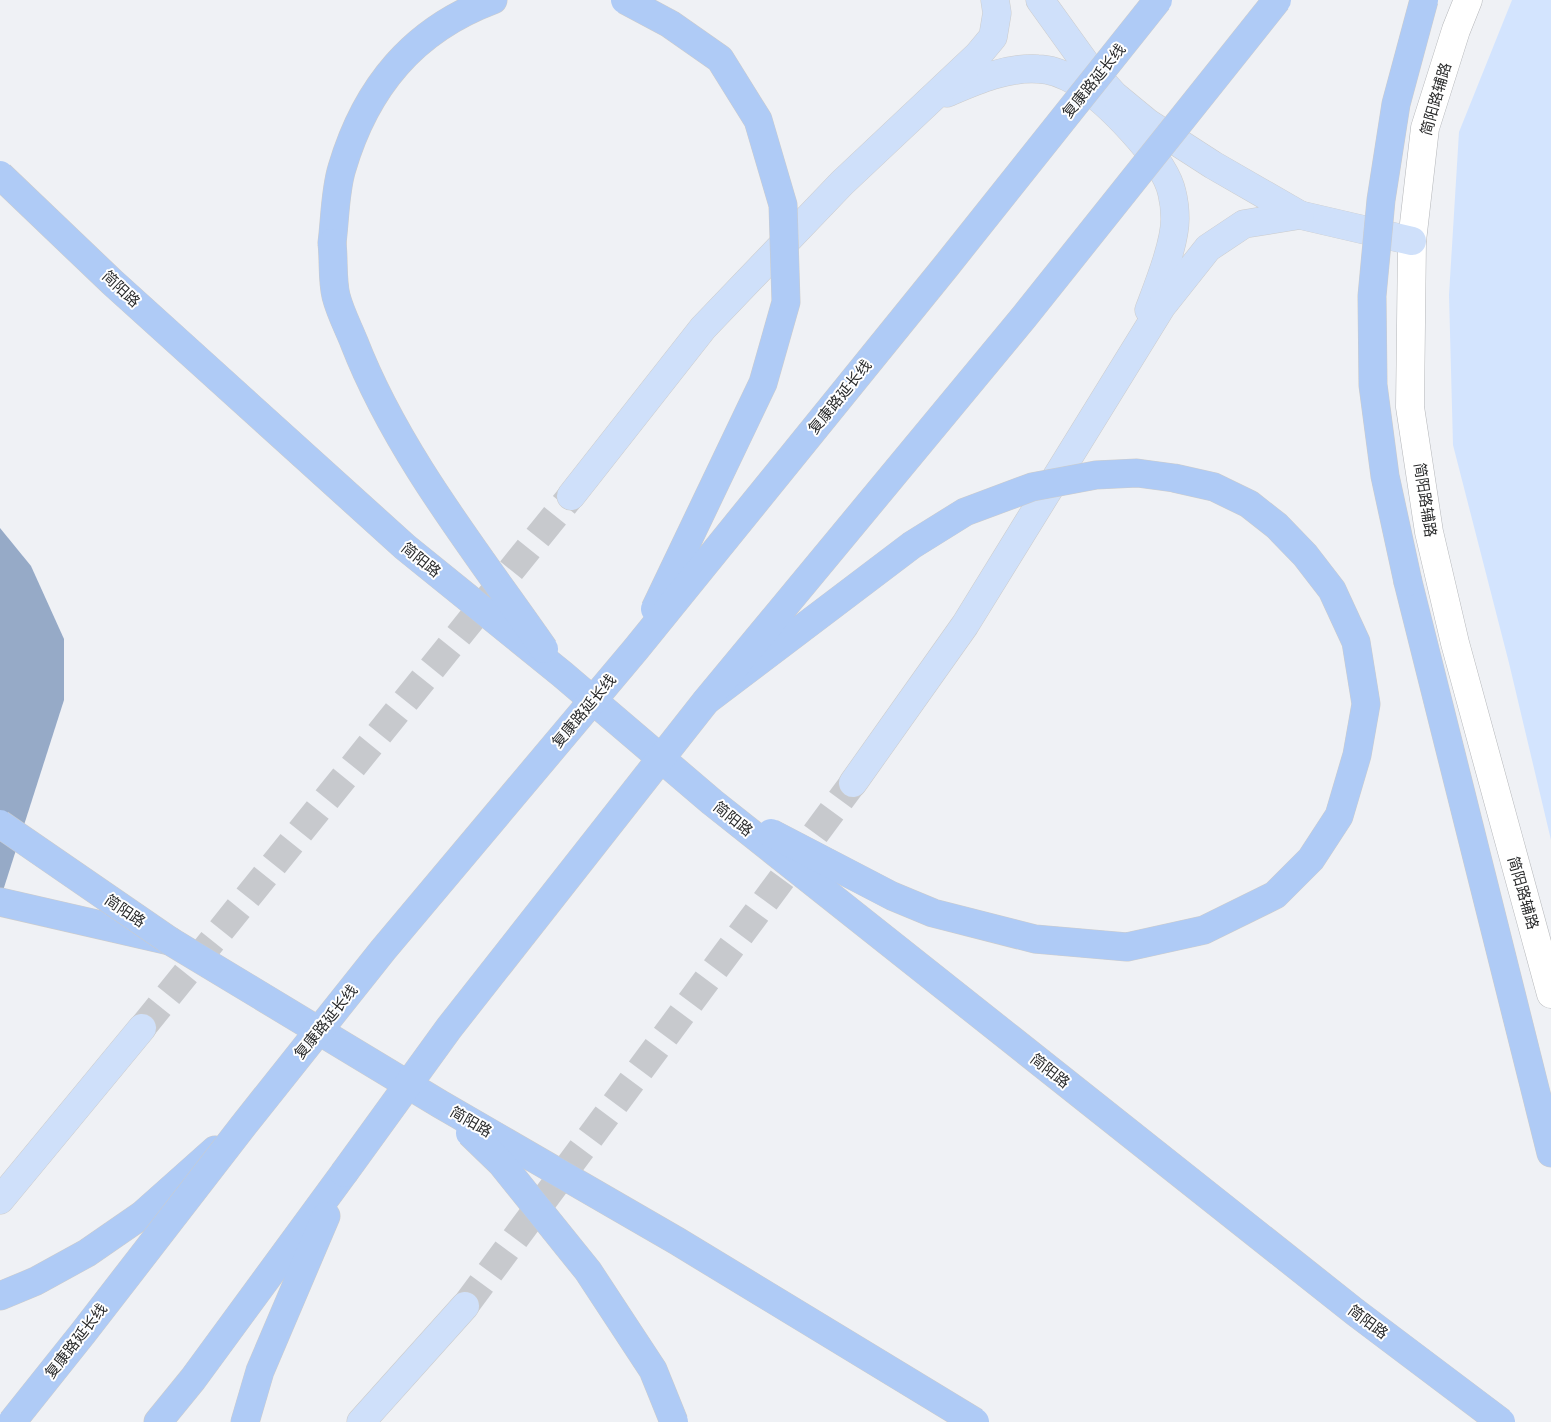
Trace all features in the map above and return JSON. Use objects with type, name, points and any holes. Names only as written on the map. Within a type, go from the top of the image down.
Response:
[{"type":"highway","points":[[493,0],[461,13],[435,30],[401,58],[378,87],[355,130],[341,170],[332,243],[336,296],[364,366],[388,418],[450,514],[562,674]]},
{"type":"highway","points":[[625,0],[670,24],[720,58],[758,120],[783,204],[786,302],[763,383],[636,649]]},
{"type":"highway","name":"复康路延长线","points":[[12,1422],[383,950],[636,649],[947,265],[1158,0]]},
{"type":"highway","points":[[158,1422],[193,1379],[449,1028],[706,701],[1024,317],[1277,0]]},
{"type":"highway","points":[[1424,0],[1396,104],[1382,200],[1372,296],[1373,385],[1385,476],[1408,582],[1551,1153]]},
{"type":"highway","name":"简阳路","points":[[0,175],[112,282],[405,547],[562,674],[712,802],[1354,1312],[1500,1422]]},
{"type":"highway","points":[[706,701],[912,545],[965,512],[1032,487],[1096,475],[1137,473],[1174,478],[1214,488],[1249,504],[1277,526],[1305,555],[1332,590],[1356,642],[1366,704],[1357,755],[1339,816],[1311,859],[1275,895],[1204,930],[1128,947],[1034,939],[933,913],[870,884],[712,802]]},
{"type":"highway","name":"简阳路","points":[[0,824],[170,941],[440,1104],[677,1241],[975,1422]]},
{"type":"highway","points":[[0,902],[170,941]]},
{"type":"highway","points":[[440,1104],[501,1163],[588,1271],[653,1370],[674,1422]]},
{"type":"highway","points":[[0,1296],[36,1282],[78,1258],[142,1215],[243,1126]]},
{"type":"highway","points":[[245,1422],[260,1371],[344,1173]]},
{"type":"main road","points":[[571,496],[702,328],[842,183],[978,56],[993,37],[997,13],[995,0]]},
{"type":"main road","points":[[1040,0],[1086,64],[1114,95],[1148,123],[1213,165],[1300,215],[1412,241]]},
{"type":"main road","points":[[933,99],[1010,70],[1038,68],[1055,71],[1078,82],[1112,110],[1140,139],[1160,166],[1172,192],[1175,221],[1169,254],[1131,356]]},
{"type":"main road","points":[[853,783],[966,624],[1162,306],[1208,248],[1244,224],[1300,215]]},
{"type":"main road","points":[[0,1200],[142,1028]]},
{"type":"main road","points":[[361,1422],[465,1306]]},
{"type":"street","name":"简阳路辅路","points":[[1468,0],[1456,30],[1426,128],[1412,241],[1410,407],[1429,532],[1455,643],[1551,994]]},
{"type":"shaded area","points":[[1512,0],[1551,0],[1551,840],[1509,663],[1453,445],[1449,295],[1459,132]]},
{"type":"shaded area","points":[[0,528],[31,566],[64,639],[64,700],[0,900]]},
{"type":"tunnel","points":[[142,1028],[571,496]]},
{"type":"tunnel","points":[[465,1306],[853,783]]}]
